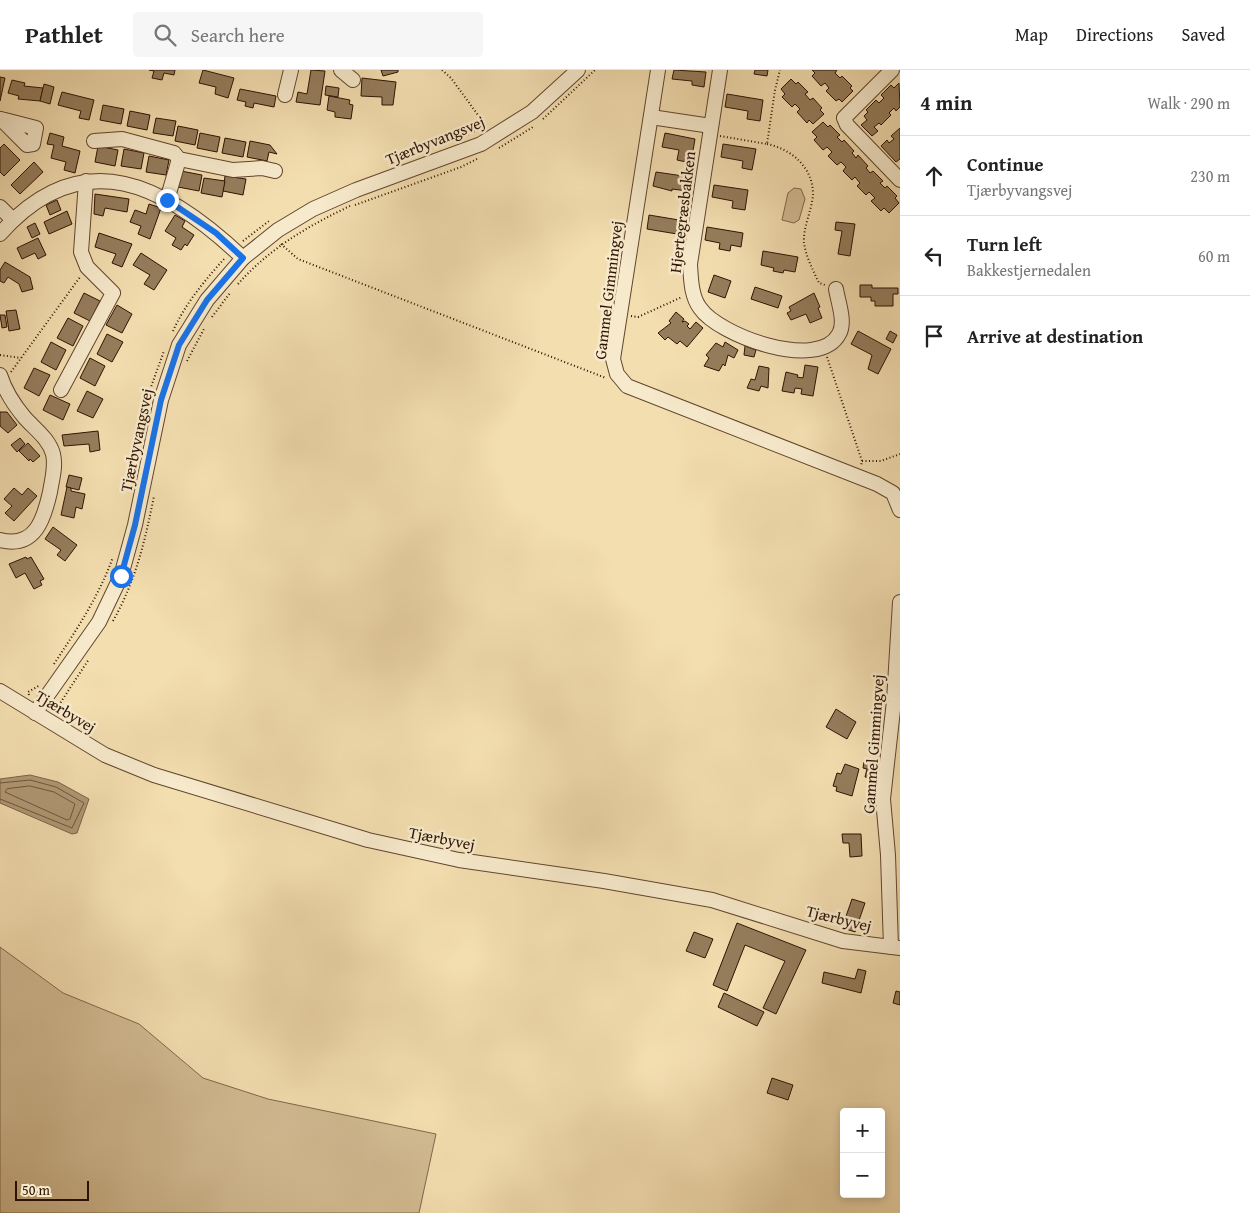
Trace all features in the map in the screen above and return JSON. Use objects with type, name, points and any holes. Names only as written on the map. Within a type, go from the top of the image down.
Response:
[{"type":"street","points":[[285,94],[291,70]]},
{"type":"street","points":[[341,70],[353,80]]},
{"type":"street","name":"Tjærbyvangsvej","points":[[36,714],[99,622],[121,576],[135,525],[161,400],[179,345],[238,254],[313,209],[356,190],[481,144],[532,112],[578,70]]},
{"type":"street","name":"Gammel Gimmingvej","points":[[658,70],[613,359],[617,374],[627,386],[857,476],[893,493],[900,510]]},
{"type":"street","name":"Hjertegræsbakken","points":[[720,70],[690,264],[693,292],[699,308],[716,325],[744,337],[773,347],[798,350],[824,348]]},
{"type":"street","points":[[892,70],[844,118],[847,126],[900,180]]},
{"type":"street","points":[[651,117],[710,131]]},
{"type":"street","points":[[94,141],[122,139],[174,153],[178,159],[233,170],[262,168],[275,171]]},
{"type":"street","points":[[167,200],[178,159]]},
{"type":"street","points":[[0,234],[13,220],[39,199],[62,188],[86,181],[111,180],[134,185],[167,200],[216,233],[238,254]]},
{"type":"street","points":[[61,390],[113,293],[87,267],[81,252],[86,181]]},
{"type":"street","points":[[0,207],[13,220]]},
{"type":"street","points":[[824,348],[832,344],[840,333],[842,322],[836,289]]},
{"type":"street","points":[[0,540],[8,542],[24,540],[35,532],[44,518],[54,470],[53,454],[47,440],[15,405],[1,379]]},
{"type":"street","name":"Gammel Gimmingvej","points":[[895,948],[894,855],[883,799],[897,702],[900,602]]},
{"type":"street","name":"Tjærbyvej","points":[[0,691],[105,755],[154,775],[368,840],[460,860],[604,880],[712,900],[843,941],[895,948]]},
{"type":"path","points":[[442,70],[451,78],[486,126]]},
{"type":"path","points":[[493,151],[516,139],[554,111],[596,70]]},
{"type":"path","points":[[767,144],[780,70]]},
{"type":"path","points":[[452,142],[493,121]]},
{"type":"path","points":[[710,131],[780,146],[799,159],[805,169],[813,193],[804,233],[804,245],[819,283],[836,289]]},
{"type":"path","points":[[237,285],[253,267],[281,244],[314,223],[354,205],[461,167],[485,155]]},
{"type":"path","points":[[172,334],[179,318],[206,278],[238,254],[274,218]]},
{"type":"path","points":[[281,244],[298,259],[609,379]]},
{"type":"path","points":[[1,379],[20,358],[87,267]]},
{"type":"path","points":[[186,365],[208,321],[232,290]]},
{"type":"path","points":[[620,314],[638,317],[693,292]]},
{"type":"path","points":[[824,348],[862,460],[857,476]]},
{"type":"path","points":[[131,482],[147,398],[164,350]]},
{"type":"path","points":[[0,356],[20,358]]},
{"type":"path","points":[[862,460],[881,461],[900,454]]},
{"type":"path","points":[[109,628],[131,586],[142,556],[155,490]]},
{"type":"path","points":[[50,670],[86,616],[105,580],[114,554]]},
{"type":"path","points":[[45,678],[40,685],[28,692],[36,714],[57,708],[93,652]]},
{"type":"shaded area","points":[[794,188],[801,189],[805,199],[799,220],[794,223],[782,220],[788,193]]},
{"type":"shaded area","points":[[0,947],[63,993],[139,1024],[203,1078],[268,1099],[436,1134],[419,1213],[0,1213]]},
{"type":"water","points":[[30,775],[58,782],[89,799],[77,833],[72,834],[0,803],[0,779]]},
{"type":"building","points":[[149,70],[175,70],[174,75],[164,73],[162,80],[152,78],[154,71]]},
{"type":"building","points":[[203,70],[234,78],[228,98],[215,94],[216,87],[199,83]]},
{"type":"building","points":[[311,70],[325,71],[320,105],[296,102],[298,92],[307,94]]},
{"type":"building","points":[[381,70],[398,70],[398,72],[383,76]]},
{"type":"building","points":[[674,70],[706,72],[704,87],[692,85],[692,81],[672,79]]},
{"type":"building","points":[[755,70],[768,70],[767,76],[754,74]]},
{"type":"building","points":[[812,70],[837,70],[835,73],[840,78],[842,76],[852,86],[850,88],[853,91],[842,102],[839,99],[836,101],[826,91],[829,88],[825,83],[821,86],[812,76],[815,73]]},
{"type":"building","points":[[0,77],[5,78],[0,101]]},
{"type":"building","points":[[362,78],[396,82],[393,105],[382,105],[382,97],[361,96]]},
{"type":"building","points":[[791,79],[796,84],[798,82],[808,92],[805,94],[810,100],[813,98],[822,108],[820,110],[824,114],[813,124],[809,120],[807,123],[797,112],[800,109],[795,104],[792,107],[782,97],[785,94],[781,89]]},
{"type":"building","points":[[12,80],[25,83],[24,86],[43,88],[40,101],[18,99],[19,96],[8,93]]},
{"type":"building","points":[[899,83],[900,107],[896,111],[894,108],[889,113],[891,115],[881,125],[879,123],[874,127],[878,131],[872,136],[861,125],[867,120],[864,116],[868,112],[866,110],[876,100],[879,103],[884,98],[881,95],[891,85],[894,88]]},
{"type":"building","points":[[44,84],[54,87],[50,104],[40,101]]},
{"type":"building","points":[[326,86],[339,88],[338,97],[325,95]]},
{"type":"building","points":[[240,89],[276,96],[274,107],[254,103],[253,108],[245,106],[246,102],[237,100]]},
{"type":"building","points":[[62,92],[94,100],[89,120],[79,118],[81,111],[58,105]]},
{"type":"building","points":[[727,94],[763,100],[760,121],[747,119],[748,111],[725,107]]},
{"type":"building","points":[[329,96],[350,100],[349,104],[353,105],[351,119],[335,117],[335,112],[327,110]]},
{"type":"building","points":[[103,105],[124,109],[121,124],[100,120]]},
{"type":"building","points":[[130,111],[150,115],[147,130],[127,126]]},
{"type":"building","points":[[156,118],[176,121],[173,136],[153,133]]},
{"type":"building","points":[[823,122],[828,127],[830,125],[840,135],[837,137],[842,142],[844,140],[854,151],[852,153],[856,158],[858,155],[868,166],[866,168],[870,173],[873,171],[883,181],[880,183],[885,188],[887,186],[897,196],[895,198],[899,203],[889,213],[884,208],[881,211],[871,201],[875,198],[869,192],[866,195],[857,186],[860,183],[855,177],[852,180],[843,171],[846,167],[841,162],[837,165],[828,156],[832,152],[827,147],[823,150],[814,140],[817,137],[812,132]]},
{"type":"building","points":[[178,126],[198,130],[195,145],[175,141]]},
{"type":"building","points":[[900,128],[900,159],[896,162],[881,146],[887,140],[889,143],[894,139],[891,136]]},
{"type":"building","points":[[50,133],[64,137],[62,146],[80,151],[75,173],[64,170],[66,162],[51,158],[54,145],[47,144]]},
{"type":"building","points":[[200,133],[220,137],[217,152],[197,148]]},
{"type":"building","points":[[665,133],[695,139],[691,163],[677,160],[679,150],[662,147]]},
{"type":"building","points":[[225,138],[246,142],[243,157],[222,153]]},
{"type":"building","points":[[250,141],[270,145],[277,154],[269,152],[267,161],[247,157]]},
{"type":"building","points":[[4,144],[20,160],[4,176],[0,172],[0,148]]},
{"type":"building","points":[[723,144],[756,149],[752,170],[742,168],[743,161],[721,157]]},
{"type":"building","points":[[98,146],[118,150],[115,166],[95,162]]},
{"type":"building","points":[[124,149],[144,153],[141,169],[121,166]]},
{"type":"building","points":[[149,156],[169,160],[166,175],[146,172]]},
{"type":"building","points":[[34,162],[43,172],[20,194],[11,185]]},
{"type":"building","points":[[181,171],[202,175],[199,191],[178,187]]},
{"type":"building","points":[[656,172],[690,177],[688,191],[672,189],[672,191],[653,186]]},
{"type":"building","points":[[225,176],[246,179],[243,195],[223,191]]},
{"type":"building","points":[[204,178],[225,181],[222,197],[201,193]]},
{"type":"building","points":[[714,185],[748,190],[745,210],[732,208],[733,201],[712,197]]},
{"type":"building","points":[[95,194],[129,199],[127,212],[105,208],[103,216],[94,214]]},
{"type":"building","points":[[57,200],[61,210],[50,215],[46,205]]},
{"type":"building","points":[[149,204],[161,208],[150,239],[138,234],[141,226],[130,222],[135,210],[146,214]]},
{"type":"building","points":[[67,211],[72,224],[49,234],[44,222]]},
{"type":"building","points":[[175,215],[185,221],[182,227],[194,235],[187,246],[185,244],[181,250],[172,245],[176,238],[165,231]]},
{"type":"building","points":[[649,215],[685,221],[683,235],[647,229]]},
{"type":"building","points":[[836,222],[855,224],[850,256],[838,254],[842,231],[835,230]]},
{"type":"building","points":[[35,223],[40,234],[32,238],[27,227]]},
{"type":"building","points":[[707,227],[743,233],[741,247],[731,245],[730,251],[719,249],[720,243],[705,240]]},
{"type":"building","points":[[99,233],[132,244],[122,267],[112,263],[116,254],[95,247]]},
{"type":"building","points":[[38,238],[46,255],[38,259],[35,253],[22,259],[17,248]]},
{"type":"building","points":[[763,251],[798,257],[795,272],[784,270],[783,273],[773,271],[774,268],[761,265]]},
{"type":"building","points":[[141,253],[167,270],[154,290],[144,284],[150,275],[133,265]]},
{"type":"building","points":[[5,262],[30,277],[33,289],[22,292],[19,284],[8,277],[4,283],[0,281],[0,270]]},
{"type":"building","points":[[714,275],[731,281],[725,298],[708,292]]},
{"type":"building","points":[[860,285],[872,285],[872,288],[898,288],[898,294],[893,294],[893,306],[875,306],[875,301],[871,301],[871,297],[860,297]]},
{"type":"building","points":[[755,287],[782,296],[778,308],[751,299]]},
{"type":"building","points":[[84,293],[100,301],[90,321],[74,313]]},
{"type":"building","points":[[814,293],[822,318],[810,323],[806,314],[791,320],[787,313],[791,311],[789,307]]},
{"type":"building","points":[[117,305],[132,314],[122,333],[106,325]]},
{"type":"building","points":[[16,310],[20,329],[9,331],[6,311]]},
{"type":"building","points":[[676,312],[684,319],[682,322],[685,321],[689,324],[687,326],[690,329],[696,322],[703,328],[687,347],[680,341],[677,344],[668,337],[665,340],[658,333],[671,323],[669,321]]},
{"type":"building","points":[[0,315],[5,315],[7,327],[2,328]]},
{"type":"building","points":[[68,318],[83,326],[73,346],[57,338]]},
{"type":"building","points":[[858,331],[891,349],[878,374],[868,369],[872,355],[851,344]]},
{"type":"building","points":[[890,331],[897,335],[893,343],[886,339]]},
{"type":"building","points":[[107,334],[123,342],[112,362],[97,354]]},
{"type":"building","points":[[51,342],[66,350],[56,370],[41,362]]},
{"type":"building","points":[[725,342],[738,350],[734,358],[728,355],[725,366],[723,364],[719,371],[704,366],[709,358],[706,355],[716,343],[723,347]]},
{"type":"building","points":[[745,346],[756,350],[754,357],[744,355]]},
{"type":"building","points":[[90,358],[105,366],[95,386],[80,378]]},
{"type":"building","points":[[805,365],[818,367],[813,396],[801,394],[802,389],[795,388],[794,393],[782,391],[786,372],[803,378]]},
{"type":"building","points":[[759,366],[769,368],[768,388],[761,386],[759,391],[747,388],[751,379],[755,380]]},
{"type":"building","points":[[34,368],[50,375],[39,396],[24,388]]},
{"type":"building","points":[[87,391],[103,399],[93,418],[77,411]]},
{"type":"building","points":[[50,395],[70,404],[63,420],[43,410]]},
{"type":"building","points":[[0,412],[7,412],[17,425],[8,433],[0,426]]},
{"type":"building","points":[[98,431],[100,450],[90,452],[89,444],[64,446],[62,435]]},
{"type":"building","points":[[20,438],[25,444],[17,452],[11,445]]},
{"type":"building","points":[[28,443],[40,456],[33,462],[30,459],[29,461],[19,451]]},
{"type":"building","points":[[69,475],[82,478],[79,490],[66,487]]},
{"type":"building","points":[[67,487],[71,488],[71,491],[85,494],[82,509],[76,507],[74,518],[61,515]]},
{"type":"building","points":[[14,488],[22,495],[28,488],[37,496],[14,521],[5,513],[12,506],[4,499]]},
{"type":"building","points":[[53,527],[77,545],[65,561],[57,555],[61,550],[45,539]]},
{"type":"building","points":[[26,557],[27,559],[31,557],[44,579],[40,581],[42,585],[34,589],[25,573],[16,578],[9,564]]},
{"type":"building","points":[[836,709],[856,722],[847,739],[826,727]]},
{"type":"building","points":[[864,762],[874,764],[871,778],[865,777],[867,769],[863,768]]},
{"type":"building","points":[[845,764],[859,769],[852,796],[836,791],[837,787],[833,786],[837,773],[841,774]]},
{"type":"building","points":[[842,834],[861,834],[862,856],[850,857],[849,843],[843,843]]},
{"type":"building","points":[[852,899],[865,903],[855,932],[846,929],[848,923],[844,922]]},
{"type":"building","points":[[737,923],[806,950],[776,1014],[763,1008],[785,961],[745,945],[727,991],[713,985]]},
{"type":"building","points":[[694,932],[713,939],[705,958],[686,951]]},
{"type":"building","points":[[858,969],[866,971],[861,993],[822,983],[824,972],[855,979]]},
{"type":"building","points":[[896,991],[900,992],[900,1005],[893,1003]]},
{"type":"building","points":[[724,993],[764,1012],[757,1026],[718,1007]]},
{"type":"building","points":[[772,1078],[793,1085],[788,1100],[767,1093]]},
{"type":"route","points":[[121,576],[135,525],[161,400],[179,345],[207,300],[243,258],[216,233],[167,200]]}]
